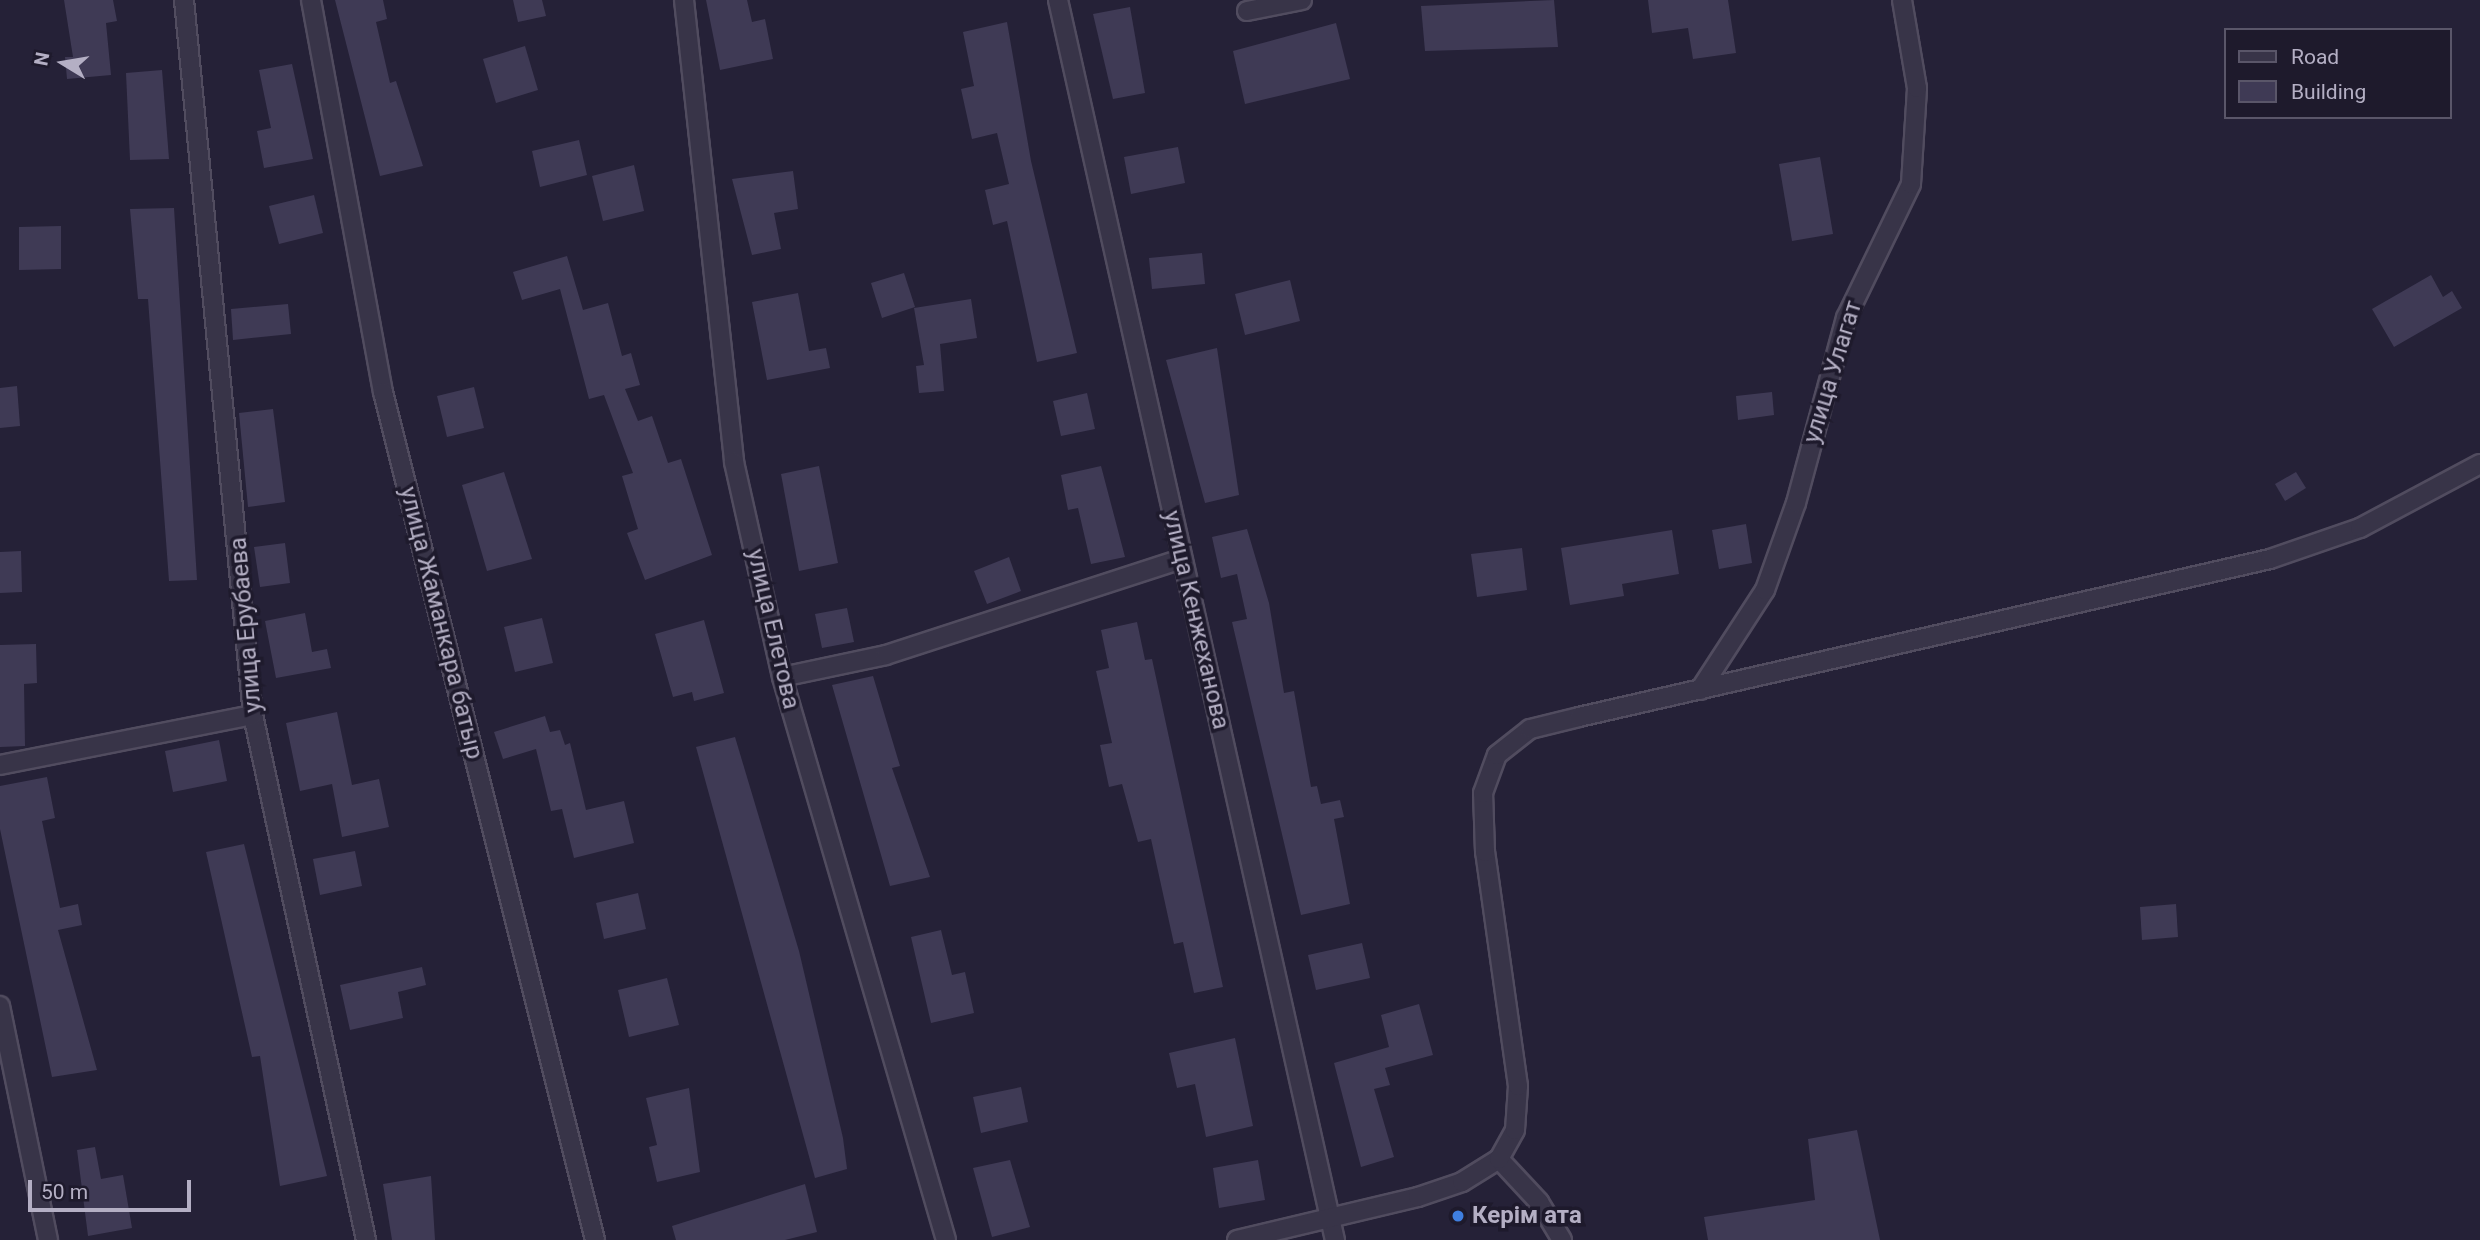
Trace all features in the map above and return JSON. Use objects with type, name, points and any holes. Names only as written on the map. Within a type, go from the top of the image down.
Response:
[{"type":"street","name":"улица Ерубаева","points":[[184,0],[253,715],[366,1240]]},
{"type":"street","name":"улица Жаманкара батыр","points":[[312,0],[383,392],[595,1240]]},
{"type":"street","name":"улица Елетова","points":[[684,0],[734,462],[782,677],[946,1240]]},
{"type":"street","name":"улица Кенжеханова","points":[[1058,0],[1335,1240]]},
{"type":"street","points":[[1247,11],[1302,0]]},
{"type":"street","name":"улица Улагат","points":[[1700,690],[1765,590],[1846,317],[1911,184],[1917,88],[1902,0]]},
{"type":"street","points":[[1237,1240],[1331,1219],[1462,1182],[1499,1159],[1514,1130],[1518,1086],[1485,852],[1483,793],[1497,755],[1530,729],[2270,559],[2360,528],[2480,464]]},
{"type":"street","points":[[782,677],[886,655],[1182,559]]},
{"type":"street","points":[[0,765],[253,715]]},
{"type":"street","points":[[0,1006],[48,1240]]},
{"type":"street","points":[[1499,1159],[1539,1202],[1562,1240]]},
{"type":"building","points":[[64,0],[113,0],[117,21],[106,23],[111,75],[67,79],[65,57],[73,57]]},
{"type":"building","points":[[335,0],[383,0],[387,19],[376,22],[390,83],[396,81],[423,166],[380,176]]},
{"type":"building","points":[[513,0],[542,0],[546,16],[518,22]]},
{"type":"building","points":[[706,0],[747,0],[752,22],[765,19],[773,59],[720,70]]},
{"type":"building","points":[[1554,0],[1558,47],[1425,51],[1421,6]]},
{"type":"building","points":[[1648,0],[1728,0],[1736,53],[1693,59],[1688,28],[1652,33]]},
{"type":"building","points":[[1130,7],[1145,93],[1113,99],[1093,14]]},
{"type":"building","points":[[1007,22],[1031,161],[1077,353],[1037,362],[1007,221],[993,225],[985,190],[1009,184],[997,133],[972,139],[961,89],[974,86],[963,32]]},
{"type":"building","points":[[1336,23],[1350,79],[1245,104],[1233,51]]},
{"type":"building","points":[[525,46],[538,90],[496,103],[483,59]]},
{"type":"building","points":[[292,64],[313,159],[264,168],[257,131],[271,128],[259,70]]},
{"type":"building","points":[[162,70],[169,159],[130,160],[126,73]]},
{"type":"building","points":[[579,140],[587,175],[540,187],[532,151]]},
{"type":"building","points":[[1178,147],[1185,183],[1131,194],[1124,157]]},
{"type":"building","points":[[1820,157],[1833,234],[1792,241],[1779,164]]},
{"type":"building","points":[[634,165],[644,211],[603,221],[592,176]]},
{"type":"building","points":[[793,171],[798,209],[774,213],[781,249],[752,255],[732,179]]},
{"type":"building","points":[[314,195],[323,233],[279,244],[269,206]]},
{"type":"building","points":[[174,208],[197,580],[169,581],[148,299],[138,299],[130,209]]},
{"type":"building","points":[[61,226],[61,269],[19,270],[19,227]]},
{"type":"building","points":[[1202,253],[1205,284],[1152,289],[1149,258]]},
{"type":"building","points":[[567,256],[583,310],[608,303],[622,356],[631,353],[640,385],[625,389],[638,421],[652,416],[668,463],[681,459],[712,555],[645,580],[627,533],[638,529],[622,476],[633,473],[604,395],[589,399],[560,289],[522,300],[513,272]]},
{"type":"building","points":[[904,273],[915,307],[882,318],[871,283]]},
{"type":"building","points":[[2431,275],[2443,297],[2452,291],[2462,308],[2394,347],[2372,309]]},
{"type":"building","points":[[1290,280],[1300,321],[1245,335],[1235,294]]},
{"type":"building","points":[[798,293],[809,351],[826,348],[830,368],[767,380],[752,302]]},
{"type":"building","points":[[971,299],[977,338],[940,344],[944,391],[919,393],[916,366],[924,365],[914,308]]},
{"type":"building","points":[[288,304],[291,334],[233,340],[231,309]]},
{"type":"building","points":[[1217,348],[1239,495],[1205,503],[1166,360]]},
{"type":"building","points":[[17,386],[20,426],[0,428],[0,388]]},
{"type":"building","points":[[474,387],[484,428],[447,437],[437,396]]},
{"type":"building","points":[[1772,392],[1774,415],[1738,420],[1736,396]]},
{"type":"building","points":[[1087,393],[1095,429],[1061,436],[1053,401]]},
{"type":"building","points":[[273,409],[285,502],[248,507],[239,413]]},
{"type":"building","points":[[819,466],[838,563],[799,571],[781,474]]},
{"type":"building","points":[[1101,466],[1125,557],[1091,564],[1078,508],[1068,510],[1061,475]]},
{"type":"building","points":[[504,472],[532,559],[487,571],[462,485]]},
{"type":"building","points":[[2296,472],[2306,488],[2285,501],[2275,484]]},
{"type":"building","points":[[1746,524],[1752,563],[1719,569],[1712,530]]},
{"type":"building","points":[[1247,529],[1269,603],[1284,693],[1294,691],[1311,787],[1317,786],[1321,804],[1340,800],[1344,817],[1334,819],[1350,904],[1301,915],[1232,622],[1247,619],[1237,574],[1221,578],[1212,537]]},
{"type":"building","points":[[1672,530],[1679,574],[1622,584],[1624,596],[1570,605],[1561,548]]},
{"type":"building","points":[[285,543],[290,583],[260,587],[254,547]]},
{"type":"building","points":[[1522,548],[1527,590],[1477,597],[1471,554]]},
{"type":"building","points":[[21,551],[22,592],[0,593],[0,552]]},
{"type":"building","points":[[1009,557],[1021,591],[987,604],[974,571]]},
{"type":"building","points":[[847,608],[854,642],[822,648],[815,614]]},
{"type":"building","points":[[305,613],[312,652],[327,649],[331,668],[276,678],[265,621]]},
{"type":"building","points":[[542,618],[553,663],[515,672],[504,627]]},
{"type":"building","points":[[704,620],[724,693],[694,701],[692,692],[673,697],[655,634]]},
{"type":"building","points":[[1137,622],[1145,660],[1152,659],[1223,987],[1194,993],[1183,942],[1174,944],[1151,839],[1138,842],[1122,784],[1109,787],[1100,745],[1112,743],[1096,671],[1109,668],[1101,630]]},
{"type":"building","points":[[36,644],[37,683],[24,684],[25,746],[0,747],[0,645]]},
{"type":"building","points":[[873,676],[900,766],[892,768],[930,877],[890,886],[832,685]]},
{"type":"building","points":[[337,712],[352,785],[379,779],[389,827],[342,837],[332,784],[300,791],[286,723]]},
{"type":"building","points":[[545,716],[550,732],[560,730],[565,745],[570,743],[586,810],[624,801],[634,843],[574,858],[562,809],[551,811],[536,749],[503,759],[494,732]]},
{"type":"building","points":[[735,737],[799,951],[843,1138],[847,1169],[815,1178],[696,747]]},
{"type":"building","points":[[219,740],[227,781],[173,792],[165,751]]},
{"type":"building","points":[[47,777],[55,818],[42,821],[60,908],[78,904],[82,925],[58,930],[97,1070],[52,1077],[0,829],[0,786]]},
{"type":"building","points":[[244,844],[327,1176],[280,1186],[260,1056],[252,1057],[206,852]]},
{"type":"building","points":[[355,851],[362,886],[320,895],[313,859]]},
{"type":"building","points":[[638,893],[646,929],[604,939],[596,903]]},
{"type":"building","points":[[2176,904],[2178,937],[2142,940],[2140,907]]},
{"type":"building","points":[[941,930],[952,975],[965,972],[974,1013],[931,1023],[911,937]]},
{"type":"building","points":[[1362,943],[1370,978],[1316,990],[1308,955]]},
{"type":"building","points":[[422,967],[426,985],[398,992],[403,1018],[350,1030],[340,985]]},
{"type":"building","points":[[667,978],[679,1025],[629,1037],[618,990]]},
{"type":"building","points":[[1419,1004],[1433,1055],[1385,1068],[1390,1085],[1374,1089],[1394,1157],[1361,1167],[1334,1063],[1389,1047],[1381,1015]]},
{"type":"building","points":[[1235,1038],[1253,1126],[1206,1137],[1195,1084],[1177,1088],[1169,1053]]},
{"type":"building","points":[[1021,1087],[1028,1122],[981,1133],[973,1097]]},
{"type":"building","points":[[689,1088],[700,1172],[657,1182],[649,1147],[657,1145],[646,1098]]},
{"type":"building","points":[[1857,1130],[1880,1240],[1708,1240],[1704,1217],[1815,1200],[1808,1139]]},
{"type":"building","points":[[95,1147],[101,1179],[123,1175],[132,1228],[88,1236],[77,1150]]},
{"type":"building","points":[[1010,1160],[1030,1227],[992,1237],[973,1168]]},
{"type":"building","points":[[1258,1160],[1265,1200],[1219,1208],[1213,1168]]},
{"type":"building","points":[[431,1176],[435,1240],[392,1240],[383,1184]]},
{"type":"building","points":[[805,1184],[817,1232],[785,1240],[676,1240],[672,1226]]},
{"type":"place","name":"Керім ата","points":[[1458,1216]]}]
